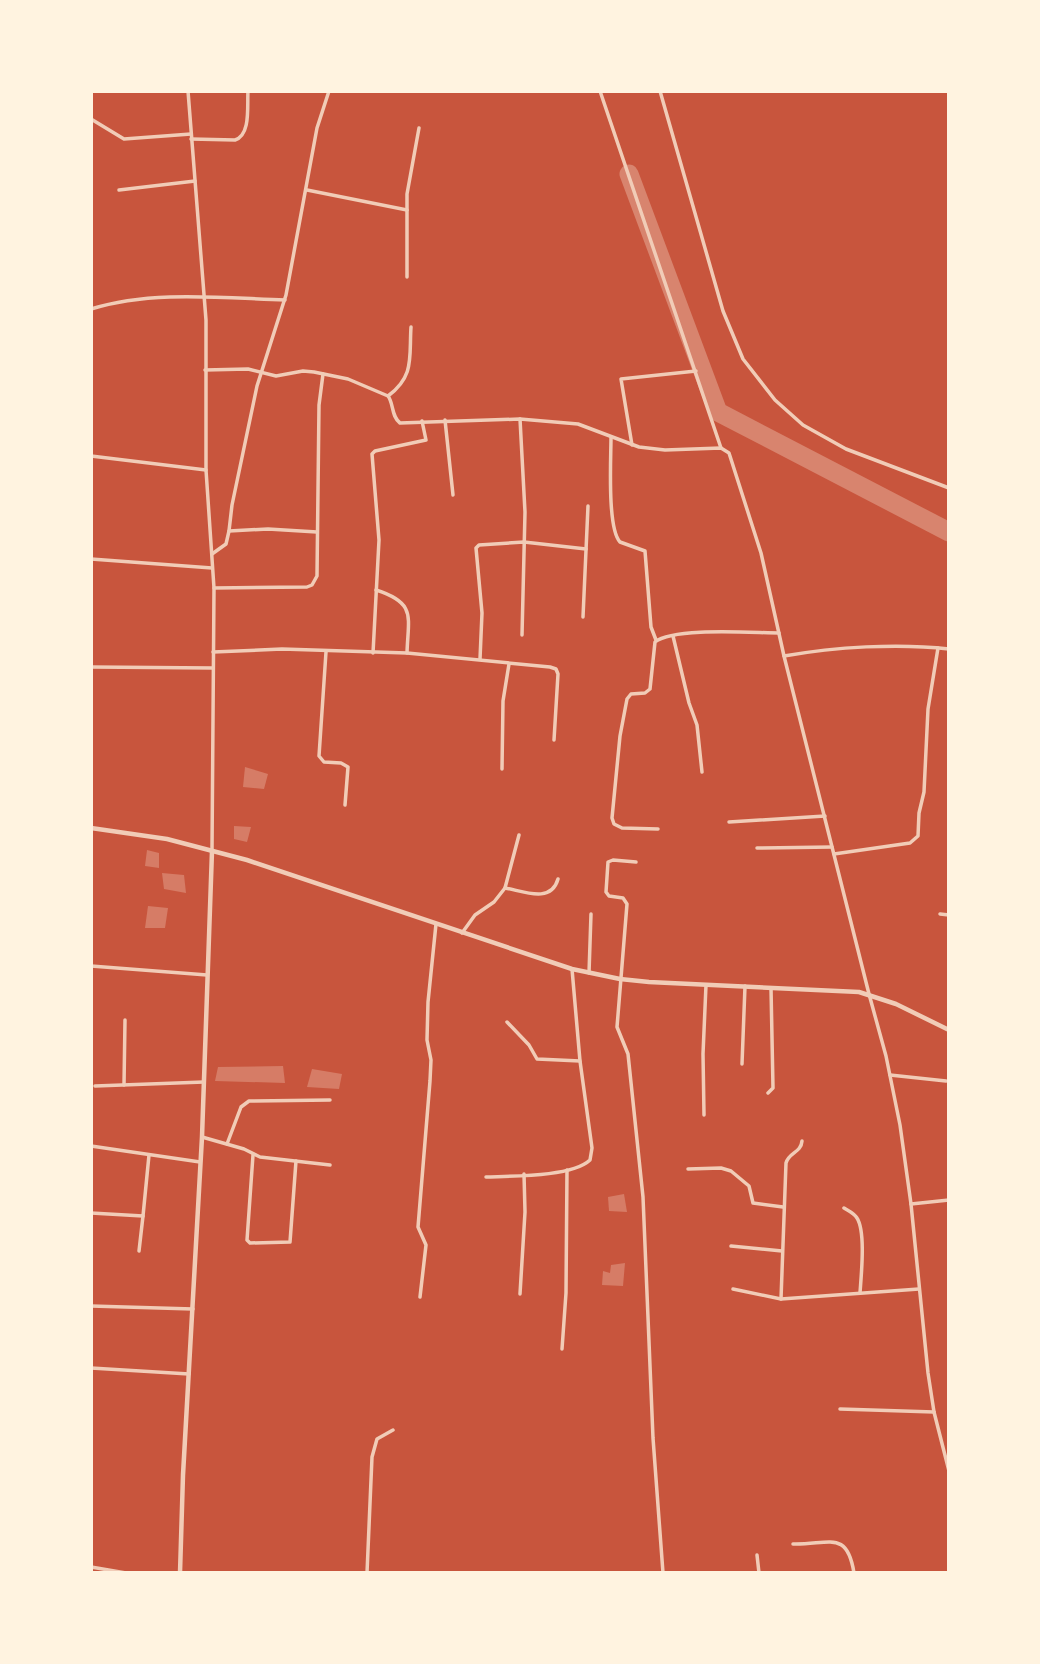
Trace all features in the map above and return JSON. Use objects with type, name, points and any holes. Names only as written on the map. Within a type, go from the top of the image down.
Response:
[{"type":"street","points":[[180,1573],[202,1137],[212,852],[214,589],[206,470],[206,320],[188,91]]},
{"type":"street","points":[[91,119],[124,139],[191,136],[234,140],[245,133],[248,91]]},
{"type":"street","points":[[212,554],[226,544],[261,372],[285,300],[317,128],[329,91]]},
{"type":"street","points":[[600,91],[721,448]]},
{"type":"street","points":[[660,91],[723,311],[743,359],[775,400],[803,425],[846,449],[949,488]]},
{"type":"street","points":[[407,277],[407,210],[419,128]]},
{"type":"street","points":[[119,190],[195,181]]},
{"type":"street","points":[[306,190],[407,210]]},
{"type":"street","points":[[91,309],[118,300],[203,297],[285,300]]},
{"type":"street","points":[[388,396],[402,384],[408,372],[411,327]]},
{"type":"street","points":[[205,370],[248,369],[276,376],[303,371],[348,379],[388,396],[397,422],[403,424],[444,420],[520,419],[578,424],[632,445],[665,450],[721,448],[729,453],[761,553],[784,656],[890,1075],[911,1204],[934,1412],[949,1471]]},
{"type":"street","points":[[632,445],[621,379],[696,371]]},
{"type":"street","points":[[214,589],[312,585],[317,576],[323,373]]},
{"type":"street","points":[[520,419],[525,512],[522,635]]},
{"type":"street","points":[[444,420],[453,495]]},
{"type":"street","points":[[373,653],[379,540],[372,454],[375,451],[426,440],[422,421]]},
{"type":"street","points":[[611,437],[610,486],[615,534],[620,542],[645,551],[651,627],[656,640],[650,689],[645,693],[629,695],[626,702],[612,818],[614,824],[622,828],[658,829]]},
{"type":"street","points":[[91,456],[206,470]]},
{"type":"street","points":[[583,617],[588,506]]},
{"type":"street","points":[[229,531],[268,529],[317,532]]},
{"type":"street","points":[[480,659],[482,613],[476,548],[483,543],[524,542],[586,549]]},
{"type":"street","points":[[91,559],[212,568]]},
{"type":"street","points":[[376,590],[400,601],[409,612],[407,653]]},
{"type":"street","points":[[656,640],[695,633],[779,633]]},
{"type":"street","points":[[673,636],[697,725],[702,772]]},
{"type":"street","points":[[834,854],[909,843],[918,836],[919,813],[924,792],[928,709],[938,648]]},
{"type":"street","points":[[213,652],[282,649],[407,653],[556,669],[558,687],[554,740]]},
{"type":"street","points":[[784,656],[831,650],[949,649]]},
{"type":"street","points":[[326,652],[319,757],[324,762],[341,763],[348,767],[345,805]]},
{"type":"street","points":[[502,769],[503,701],[509,664]]},
{"type":"street","points":[[91,667],[213,668]]},
{"type":"street","points":[[729,822],[825,816]]},
{"type":"street","points":[[91,828],[167,839],[299,877],[572,969],[620,979],[869,994],[949,1030]]},
{"type":"street","points":[[462,933],[475,915],[494,902],[505,888],[519,835]]},
{"type":"street","points":[[757,848],[832,847]]},
{"type":"street","points":[[636,862],[608,862],[607,894],[623,898],[627,904],[617,1031],[628,1055],[643,1197],[653,1438],[663,1573]]},
{"type":"street","points":[[505,888],[543,895],[553,890],[558,879]]},
{"type":"street","points":[[589,973],[591,914]]},
{"type":"street","points":[[940,914],[949,915]]},
{"type":"street","points":[[420,1297],[426,1245],[418,1227],[430,1081],[431,1060],[427,1040],[436,924]]},
{"type":"street","points":[[91,966],[207,975]]},
{"type":"street","points":[[486,1177],[567,1170],[587,1163],[592,1155],[579,1061],[572,969]]},
{"type":"street","points":[[704,1115],[706,985]]},
{"type":"street","points":[[742,1064],[745,986]]},
{"type":"street","points":[[768,1093],[773,1088],[771,988]]},
{"type":"street","points":[[124,1085],[125,1020]]},
{"type":"street","points":[[507,1022],[537,1059],[579,1061]]},
{"type":"street","points":[[890,1075],[946,1081]]},
{"type":"street","points":[[95,1086],[204,1082]]},
{"type":"street","points":[[227,1144],[241,1107],[249,1101],[330,1100]]},
{"type":"street","points":[[202,1137],[244,1149],[253,1156],[330,1165]]},
{"type":"street","points":[[781,1299],[787,1158],[799,1149],[802,1141]]},
{"type":"street","points":[[91,1146],[200,1162]]},
{"type":"street","points":[[139,1251],[149,1155]]},
{"type":"street","points":[[253,1156],[247,1240],[250,1242],[290,1242],[296,1161]]},
{"type":"street","points":[[688,1169],[727,1169],[749,1186],[753,1203],[783,1207]]},
{"type":"street","points":[[562,1349],[566,1293],[567,1170]]},
{"type":"street","points":[[520,1294],[525,1212],[524,1174]]},
{"type":"street","points":[[911,1204],[949,1200]]},
{"type":"street","points":[[844,1208],[856,1216],[860,1223],[862,1256],[859,1293]]},
{"type":"street","points":[[91,1213],[143,1216]]},
{"type":"street","points":[[731,1246],[782,1251]]},
{"type":"street","points":[[733,1289],[781,1299],[919,1289]]},
{"type":"street","points":[[91,1306],[193,1309]]},
{"type":"street","points":[[91,1368],[189,1374]]},
{"type":"street","points":[[840,1409],[934,1412]]},
{"type":"street","points":[[367,1573],[374,1448],[383,1434],[393,1430]]},
{"type":"street","points":[[793,1544],[840,1543],[850,1553],[855,1573]]},
{"type":"street","points":[[757,1555],[759,1573]]},
{"type":"street","points":[[91,1567],[126,1573]]},
{"type":"building","points":[[245,767],[268,774],[264,789],[243,787]]},
{"type":"building","points":[[234,826],[251,827],[247,842],[234,839]]},
{"type":"building","points":[[147,850],[159,853],[159,868],[145,866]]},
{"type":"building","points":[[162,873],[184,875],[186,893],[164,889]]},
{"type":"building","points":[[148,906],[168,908],[165,928],[145,928]]},
{"type":"building","points":[[283,1066],[285,1083],[215,1081],[218,1067]]},
{"type":"building","points":[[312,1069],[342,1074],[339,1089],[307,1087]]},
{"type":"building","points":[[624,1194],[627,1212],[609,1211],[608,1197]]},
{"type":"building","points":[[625,1263],[623,1286],[602,1285],[603,1271],[610,1273],[611,1265]]},
{"type":"taxiway","points":[[629,174],[718,412],[949,532]]}]
